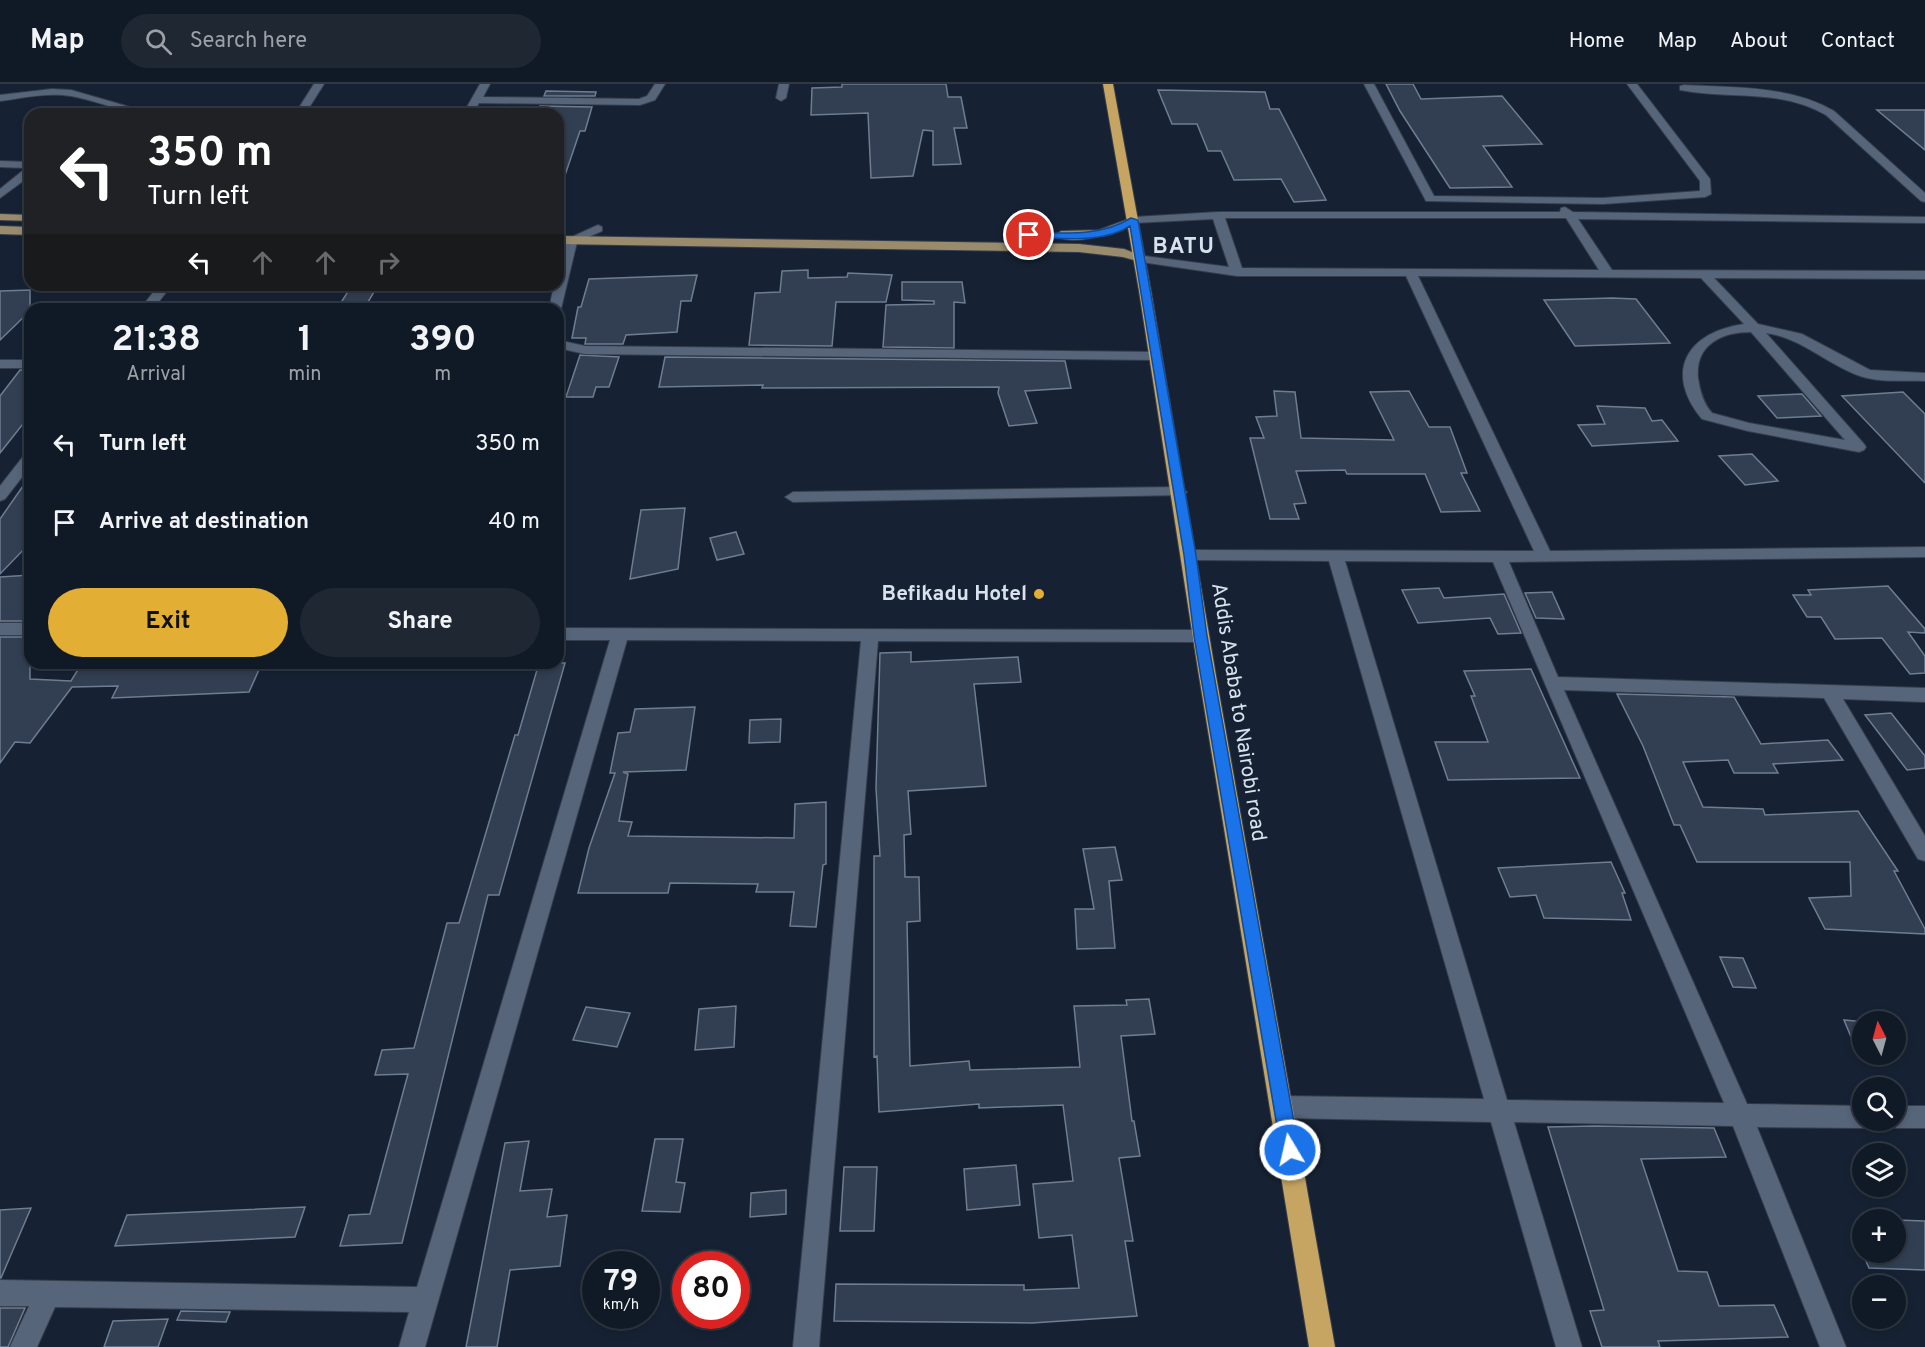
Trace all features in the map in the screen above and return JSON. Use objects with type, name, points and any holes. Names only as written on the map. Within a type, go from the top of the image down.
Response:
[{"type":"highway","name":"Addis Ababa to Nairobi road","points":[[1108,84],[1141,258],[1155,356],[1190,555],[1201,636],[1283,1107],[1322,1347]]},
{"type":"main road","points":[[0,217],[24,218]]},
{"type":"main road","points":[[564,229],[1084,236],[1120,229],[1134,220]]},
{"type":"main road","points":[[0,230],[24,231]]},
{"type":"main road","points":[[564,240],[1079,248],[1124,253],[1141,258]]},
{"type":"street","points":[[304,108],[319,84]]},
{"type":"street","points":[[471,108],[485,84]]},
{"type":"street","points":[[476,100],[640,102],[651,98],[660,84]]},
{"type":"street","points":[[781,98],[784,84]]},
{"type":"street","points":[[1369,84],[1430,199],[1635,200],[1705,194],[1706,181],[1632,84]]},
{"type":"street","points":[[1684,88],[1792,97],[1818,105],[1830,113],[1925,199]]},
{"type":"street","points":[[0,98],[45,93],[71,93],[127,108]]},
{"type":"street","points":[[0,164],[24,165]]},
{"type":"street","points":[[0,195],[24,175]]},
{"type":"street","points":[[1555,201],[1570,215],[1608,274]]},
{"type":"street","points":[[1218,214],[1237,272]]},
{"type":"street","points":[[1134,220],[1218,214],[1570,215],[1925,220]]},
{"type":"street","points":[[564,240],[598,230]]},
{"type":"street","points":[[1141,258],[1237,272],[1925,275]]},
{"type":"street","points":[[1410,272],[1544,556]]},
{"type":"street","points":[[1705,275],[1755,329],[1859,447],[1727,423],[1707,416],[1693,392],[1690,361],[1700,345],[1719,332],[1728,330],[1755,329],[1797,337],[1865,373],[1925,377]]},
{"type":"street","points":[[151,303],[160,291]]},
{"type":"street","points":[[564,345],[585,350],[1155,356]]},
{"type":"street","points":[[564,356],[585,350]]},
{"type":"street","points":[[0,364],[24,364]]},
{"type":"street","points":[[0,496],[24,464]]},
{"type":"street","points":[[793,497],[1179,492]]},
{"type":"street","points":[[1190,555],[1499,557],[1925,552]]},
{"type":"street","points":[[1336,557],[1569,1347]]},
{"type":"street","points":[[1499,557],[1741,1116],[1833,1347]]},
{"type":"street","points":[[0,629],[24,629]]},
{"type":"street","points":[[564,634],[1201,636]]},
{"type":"street","points":[[412,1347],[620,634]]},
{"type":"street","points":[[806,1347],[870,636]]},
{"type":"street","points":[[1552,683],[1925,695]]},
{"type":"street","points":[[1830,693],[1925,853]]},
{"type":"street","points":[[1283,1107],[1852,1117]]},
{"type":"street","points":[[1906,1117],[1925,1117]]},
{"type":"street","points":[[0,1293],[425,1300]]},
{"type":"street","points":[[23,1347],[48,1294]]},
{"type":"building","points":[[842,84],[946,84],[948,97],[961,97],[967,128],[954,128],[961,164],[933,165],[933,131],[923,130],[913,176],[871,178],[868,113],[811,115],[812,88],[842,87]]},
{"type":"building","points":[[1386,84],[1413,84],[1421,99],[1502,96],[1542,144],[1483,146],[1512,187],[1450,188],[1400,111]]},
{"type":"building","points":[[1158,90],[1265,92],[1270,109],[1279,109],[1326,200],[1294,202],[1281,179],[1234,180],[1221,151],[1208,151],[1197,124],[1172,124]]},
{"type":"building","points":[[546,91],[596,92],[595,96],[544,96]]},
{"type":"building","points":[[540,106],[592,107],[585,131],[580,131],[564,178],[564,108],[539,108]]},
{"type":"building","points":[[1877,110],[1925,110],[1925,150]]},
{"type":"building","points":[[808,270],[808,278],[847,277],[848,273],[892,275],[886,302],[836,302],[832,346],[749,345],[755,293],[780,292],[782,271]]},
{"type":"building","points":[[697,275],[691,301],[681,301],[677,332],[626,335],[623,344],[585,344],[586,338],[572,338],[578,307],[581,307],[589,279]]},
{"type":"building","points":[[902,282],[962,282],[965,303],[954,302],[954,348],[883,347],[886,305],[934,304],[934,301],[902,300]]},
{"type":"building","points":[[0,291],[30,291],[30,303],[24,303],[24,317],[0,340]]},
{"type":"building","points":[[348,291],[374,291],[368,303],[341,303]]},
{"type":"building","points":[[1636,299],[1670,343],[1575,346],[1544,300]]},
{"type":"building","points":[[580,355],[619,357],[609,387],[596,387],[593,397],[566,397]]},
{"type":"building","points":[[665,357],[1065,361],[1071,388],[1025,391],[1037,423],[1009,426],[998,393],[999,387],[762,388],[763,385],[659,387]]},
{"type":"building","points":[[20,370],[24,370],[24,423],[0,453],[0,396]]},
{"type":"building","points":[[1274,391],[1295,392],[1301,438],[1394,440],[1370,392],[1409,391],[1429,427],[1450,427],[1467,473],[1461,473],[1480,511],[1441,512],[1425,474],[1347,474],[1345,470],[1296,471],[1306,503],[1294,504],[1299,519],[1270,519],[1250,438],[1264,438],[1256,417],[1277,416]]},
{"type":"building","points":[[1903,392],[1925,414],[1925,483],[1842,396]]},
{"type":"building","points":[[1802,394],[1821,416],[1777,418],[1758,396]]},
{"type":"building","points":[[1597,406],[1645,408],[1652,421],[1662,420],[1678,441],[1592,446],[1578,425],[1605,424]]},
{"type":"building","points":[[1752,454],[1778,481],[1745,485],[1719,456]]},
{"type":"building","points":[[24,485],[24,549],[0,574],[0,519]]},
{"type":"building","points":[[685,508],[678,569],[630,579],[641,510]]},
{"type":"building","points":[[736,532],[744,554],[717,560],[710,538]]},
{"type":"building","points":[[24,575],[24,621],[0,621],[0,577]]},
{"type":"building","points":[[1888,586],[1925,629],[1925,633],[1908,632],[1925,656],[1925,673],[1910,674],[1882,638],[1835,639],[1821,617],[1807,617],[1793,595],[1811,595],[1808,590]]},
{"type":"building","points":[[1439,588],[1444,598],[1504,594],[1521,633],[1498,634],[1490,618],[1418,623],[1402,590]]},
{"type":"building","points":[[1552,592],[1564,619],[1536,618],[1525,593]]},
{"type":"building","points":[[0,637],[24,637],[24,669],[30,669],[30,679],[71,681],[78,669],[259,669],[249,692],[112,698],[118,686],[72,687],[30,743],[15,742],[0,763]]},
{"type":"building","points":[[911,652],[911,662],[1018,657],[1021,682],[974,684],[986,786],[908,791],[911,834],[904,835],[905,877],[919,877],[920,921],[907,922],[910,1066],[969,1061],[970,1070],[1080,1067],[1074,1006],[1127,1005],[1126,1000],[1149,999],[1155,1034],[1121,1036],[1132,1121],[1134,1121],[1140,1156],[1119,1158],[1133,1241],[1125,1241],[1137,1316],[1032,1323],[834,1321],[836,1284],[1024,1285],[1024,1290],[1079,1288],[1072,1235],[1039,1238],[1033,1184],[1073,1181],[1063,1105],[979,1108],[979,1104],[879,1112],[877,1056],[874,1057],[874,856],[880,856],[876,788],[880,653]]},
{"type":"building","points":[[537,669],[563,669],[499,895],[488,895],[402,1243],[340,1246],[349,1215],[370,1214],[408,1074],[375,1075],[382,1050],[414,1048],[447,923],[459,923],[515,735],[518,735]]},
{"type":"building","points":[[1531,669],[1580,778],[1448,780],[1435,742],[1488,742],[1471,696],[1475,696],[1464,671]]},
{"type":"building","points":[[1617,694],[1734,697],[1761,744],[1828,740],[1843,760],[1773,764],[1778,773],[1734,773],[1728,760],[1683,762],[1703,807],[1763,809],[1765,815],[1858,811],[1898,871],[1894,871],[1925,929],[1925,934],[1825,929],[1809,898],[1851,896],[1850,862],[1697,862],[1680,825],[1674,825],[1643,746]]},
{"type":"building","points":[[695,707],[686,770],[623,772],[628,774],[619,821],[632,822],[628,836],[794,838],[795,804],[826,802],[826,864],[823,865],[816,927],[790,926],[794,892],[756,892],[758,884],[670,883],[668,893],[578,893],[589,848],[615,773],[610,773],[618,733],[630,732],[635,709]]},
{"type":"building","points":[[1891,713],[1925,756],[1925,768],[1907,770],[1865,715]]},
{"type":"building","points":[[781,719],[780,742],[749,743],[750,720]]},
{"type":"building","points":[[1115,847],[1122,880],[1109,881],[1115,948],[1077,949],[1075,909],[1094,909],[1083,849]]},
{"type":"building","points":[[1611,862],[1625,893],[1622,893],[1631,920],[1544,918],[1536,895],[1510,897],[1498,868]]},
{"type":"building","points":[[1720,957],[1743,958],[1756,988],[1733,987]]},
{"type":"building","points":[[736,1006],[734,1047],[695,1050],[699,1009]]},
{"type":"building","points":[[586,1007],[630,1013],[617,1047],[573,1040]]},
{"type":"building","points":[[1844,1020],[1852,1021],[1852,1039]]},
{"type":"building","points":[[1548,1127],[1714,1128],[1726,1157],[1641,1159],[1678,1271],[1707,1272],[1719,1306],[1774,1305],[1788,1337],[1658,1341],[1660,1347],[1602,1347],[1590,1311],[1604,1310]]},
{"type":"building","points":[[655,1139],[683,1139],[676,1182],[685,1183],[680,1212],[642,1211]]},
{"type":"building","points":[[529,1141],[520,1191],[552,1189],[547,1217],[567,1215],[560,1266],[510,1270],[497,1347],[466,1347],[505,1143]]},
{"type":"building","points":[[1016,1165],[1020,1205],[967,1210],[964,1169]]},
{"type":"building","points":[[844,1167],[877,1167],[874,1231],[840,1231]]},
{"type":"building","points":[[786,1190],[786,1214],[750,1217],[751,1193]]},
{"type":"building","points":[[305,1207],[295,1237],[115,1246],[127,1215]]},
{"type":"building","points":[[31,1208],[1,1278],[0,1278],[0,1210]]},
{"type":"building","points":[[1906,1220],[1925,1221],[1925,1270],[1869,1268],[1867,1263],[1906,1263]]},
{"type":"building","points":[[0,1308],[25,1308],[8,1347],[0,1347]]},
{"type":"building","points":[[181,1311],[230,1312],[226,1322],[177,1320]]},
{"type":"building","points":[[168,1319],[158,1347],[104,1347],[113,1321]]},
{"type":"place","name":"Befikadu Hotel","points":[[1039,594]]},
{"type":"district","name":"BATU","points":[[1184,247]]},
{"type":"route","points":[[1029,235],[1084,236],[1105,233],[1120,229],[1134,220],[1190,555],[1201,636],[1290,1150]]}]
